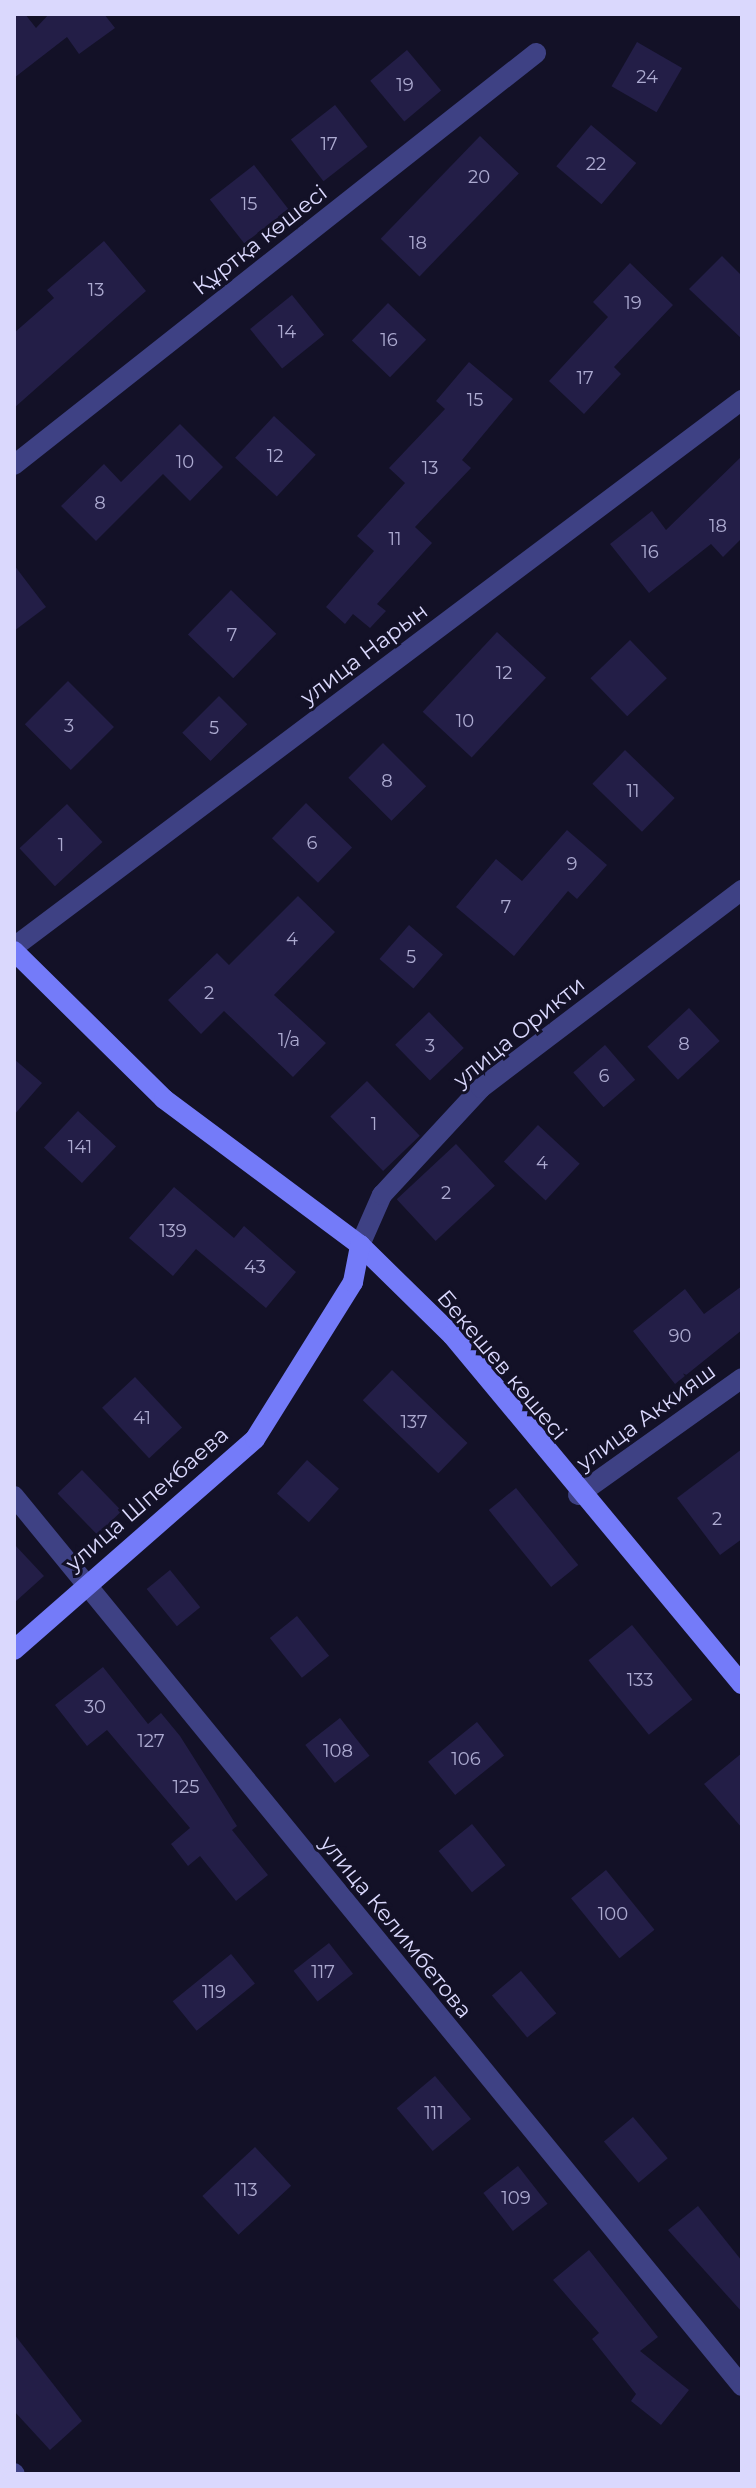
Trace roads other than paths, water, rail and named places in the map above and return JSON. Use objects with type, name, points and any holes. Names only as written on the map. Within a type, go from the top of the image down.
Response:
[{"type":"main road","name":"Бекешев көшесі","points":[[14,949],[164,1099],[360,1245],[452,1335],[578,1495],[742,1684]]},
{"type":"main road","name":"улица Шпекбаева","points":[[14,1650],[89,1580],[255,1439],[353,1282],[360,1245]]},
{"type":"street","name":"Құртқа көшесі","points":[[14,465],[536,53]]},
{"type":"street","name":"улица Нарын","points":[[14,949],[742,400]]},
{"type":"street","name":"улица Орикти","points":[[360,1245],[382,1195],[481,1088],[742,890]]},
{"type":"street","name":"улица Аккияш","points":[[578,1495],[742,1378]]},
{"type":"street","name":"улица Келимбетова","points":[[14,1496],[89,1580],[567,2181],[742,2386]]}]
